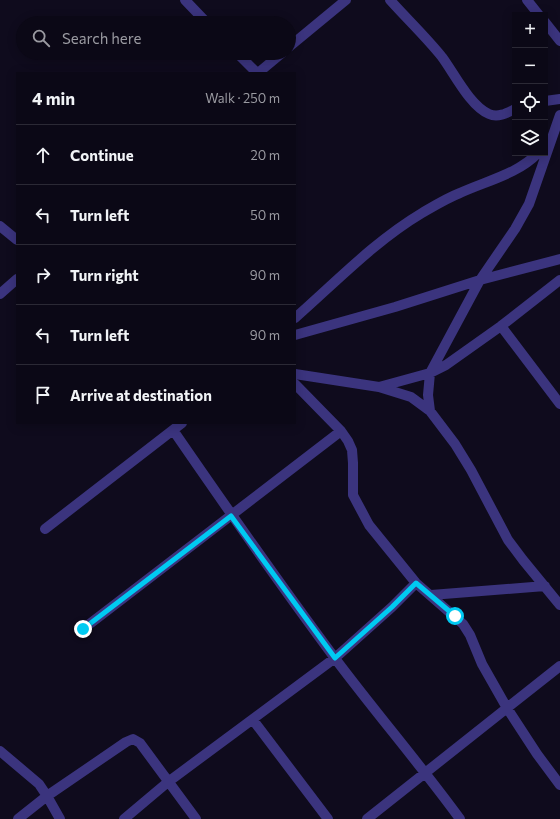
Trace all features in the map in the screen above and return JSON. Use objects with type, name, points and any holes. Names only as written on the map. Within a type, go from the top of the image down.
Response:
[{"type":"street","points":[[185,0],[201,16]]},
{"type":"street","points":[[296,41],[346,0]]},
{"type":"street","points":[[390,0],[436,50],[461,86],[475,103],[488,114],[500,115],[512,110]]},
{"type":"street","points":[[527,0],[537,12]]},
{"type":"street","points":[[548,26],[560,40]]},
{"type":"street","points":[[244,60],[256,72]]},
{"type":"street","points":[[258,72],[273,60]]},
{"type":"street","points":[[548,101],[560,99]]},
{"type":"street","points":[[548,143],[560,116]]},
{"type":"street","points":[[296,317],[368,253],[421,214],[458,193],[509,173],[524,165],[534,156]]},
{"type":"street","points":[[430,411],[428,395],[430,373],[480,280],[515,228],[529,204],[544,156]]},
{"type":"street","points":[[0,226],[16,239]]},
{"type":"street","points":[[296,335],[395,307],[480,280],[560,259]]},
{"type":"street","points":[[0,294],[16,280]]},
{"type":"street","points":[[379,387],[430,373],[446,365],[501,326],[560,280]]},
{"type":"street","points":[[501,326],[560,404]]},
{"type":"street","points":[[296,374],[379,387],[411,397],[430,411],[463,457],[508,540],[560,605]]},
{"type":"street","points":[[296,385],[341,431],[352,450],[353,489],[356,501],[369,525],[416,583],[463,624],[470,635],[482,664],[507,708],[537,754],[560,785]]},
{"type":"street","points":[[45,529],[181,424]]},
{"type":"street","points":[[173,430],[231,516],[335,658],[426,772],[460,819]]},
{"type":"street","points":[[83,629],[341,431]]},
{"type":"street","points":[[124,819],[168,782],[335,658],[392,607],[416,583]]},
{"type":"street","points":[[431,595],[545,586]]},
{"type":"street","points":[[367,819],[560,666]]},
{"type":"street","points":[[253,720],[328,819]]},
{"type":"street","points":[[18,819],[47,796],[126,742],[133,740],[140,743],[196,819]]},
{"type":"street","points":[[0,751],[39,784],[60,819]]},
{"type":"route","points":[[83,629],[231,516],[335,658],[392,607],[416,583],[455,616]]}]
